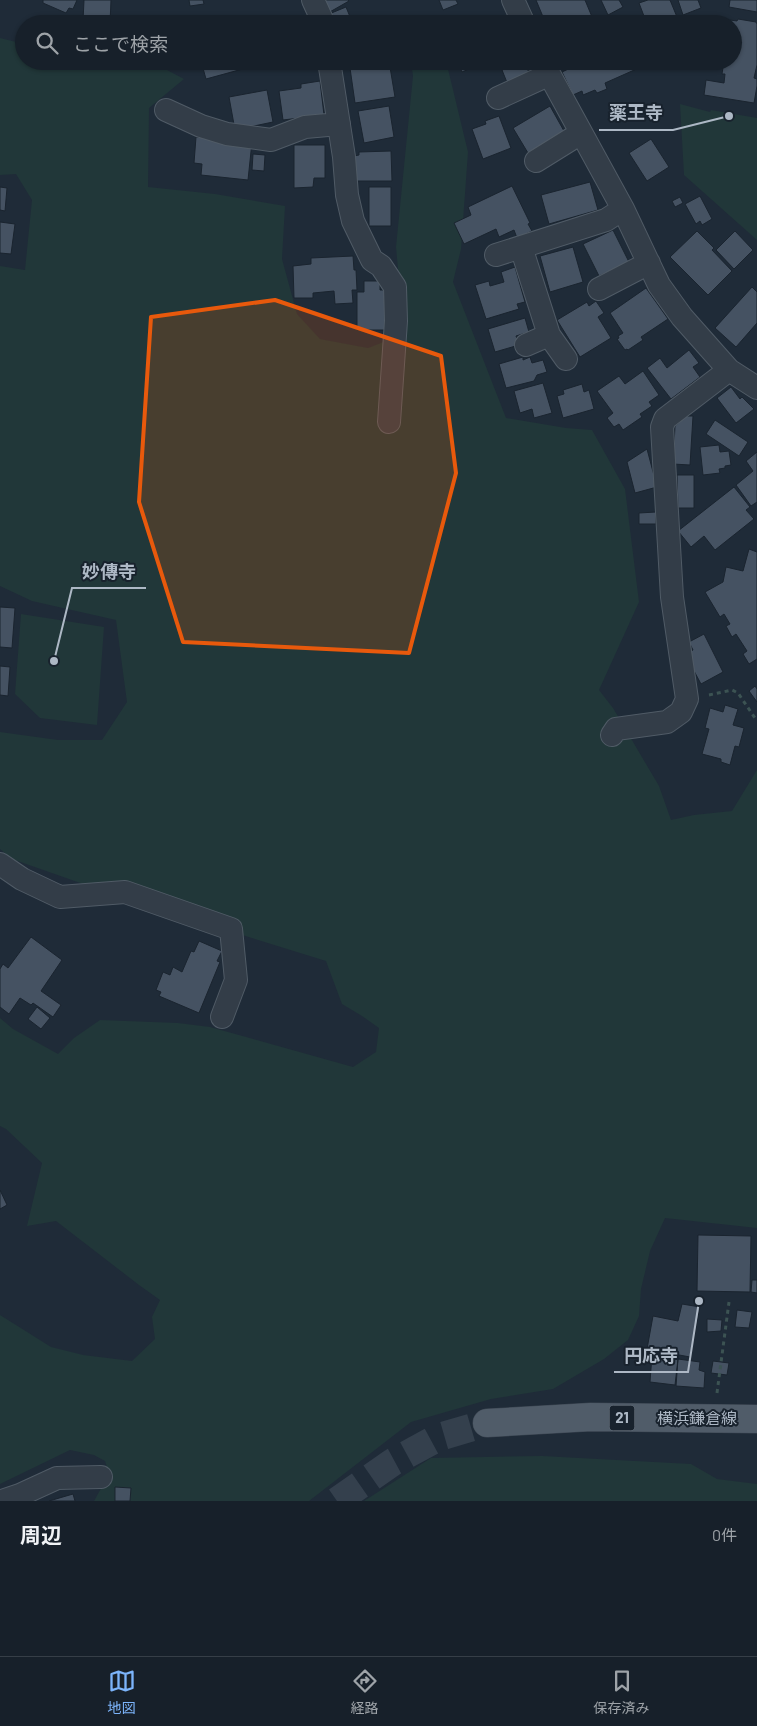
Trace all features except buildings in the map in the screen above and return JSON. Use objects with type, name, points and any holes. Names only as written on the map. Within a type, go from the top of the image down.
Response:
[{"type":"main road","name":"横浜鎌倉線","points":[[488,1423],[591,1417],[757,1419]]},
{"type":"street","points":[[313,0],[320,15]]},
{"type":"street","points":[[512,0],[520,15]]},
{"type":"street","points":[[330,70],[344,157],[347,195],[353,221],[372,260],[381,266],[395,287],[396,320],[389,422]]},
{"type":"street","points":[[498,98],[542,70]]},
{"type":"street","points":[[546,70],[623,209],[659,285],[682,318],[729,370],[757,388]]},
{"type":"street","points":[[166,110],[201,126],[227,134],[271,140],[305,127],[339,124]]},
{"type":"street","points":[[536,161],[581,133]]},
{"type":"street","points":[[496,255],[606,220],[623,209]]},
{"type":"street","points":[[521,247],[549,335],[566,359]]},
{"type":"street","points":[[599,289],[649,264]]},
{"type":"street","points":[[526,345],[549,335]]},
{"type":"street","points":[[612,735],[616,729],[667,722],[681,712],[686,699],[672,598],[662,427],[665,419],[729,370]]},
{"type":"street","points":[[0,864],[22,879],[60,897],[125,892],[231,929],[236,980],[222,1017]]},
{"type":"street","points":[[2,1501],[57,1478],[101,1477]]},
{"type":"path","points":[[686,699],[732,690],[738,693],[757,721]]},
{"type":"path","points":[[717,1395],[729,1302]]},
{"type":"highlighted area","points":[[275,300],[441,356],[456,473],[409,653],[183,642],[139,502],[151,317]]},
{"type":"green space","points":[[0,38],[15,42],[15,70],[167,70],[184,79],[149,108],[148,187],[215,194],[285,206],[282,259],[297,314],[320,339],[368,348],[404,334],[396,247],[412,70],[448,70],[468,152],[461,249],[453,282],[506,418],[566,428],[592,430],[625,489],[639,602],[599,690],[613,708],[659,786],[671,820],[694,815],[732,811],[757,770],[757,1228],[665,1218],[650,1251],[641,1289],[639,1316],[628,1340],[604,1359],[553,1389],[491,1399],[411,1422],[309,1501],[94,1501],[109,1474],[105,1461],[94,1455],[70,1450],[0,1484],[0,1315],[51,1347],[83,1355],[132,1361],[155,1339],[152,1317],[160,1300],[56,1221],[27,1226],[42,1163],[6,1129],[0,1126],[0,1018],[13,1029],[58,1054],[74,1038],[100,1020],[178,1023],[210,1027],[353,1067],[376,1052],[379,1028],[342,1004],[326,961],[126,899],[12,859],[0,849],[0,732],[58,740],[102,740],[127,702],[116,620],[32,601],[0,586],[0,266],[25,270],[32,200],[16,174],[0,175]]},
{"type":"green space","points":[[680,104],[710,112],[711,110],[757,118],[757,240],[684,175]]},
{"type":"green space","points":[[21,614],[104,627],[97,725],[40,718],[15,694]]},
{"type":"green space","points":[[542,1456],[691,1464],[717,1479],[757,1484],[757,1501],[364,1501],[431,1458]]},
{"type":"tunnel","points":[[337,1501],[393,1462],[439,1437],[487,1423]]},
{"type":"place","name":"薬王寺","points":[[729,116]]},
{"type":"place","name":"妙傳寺","points":[[54,661]]},
{"type":"place","name":"円応寺","points":[[699,1301]]}]
